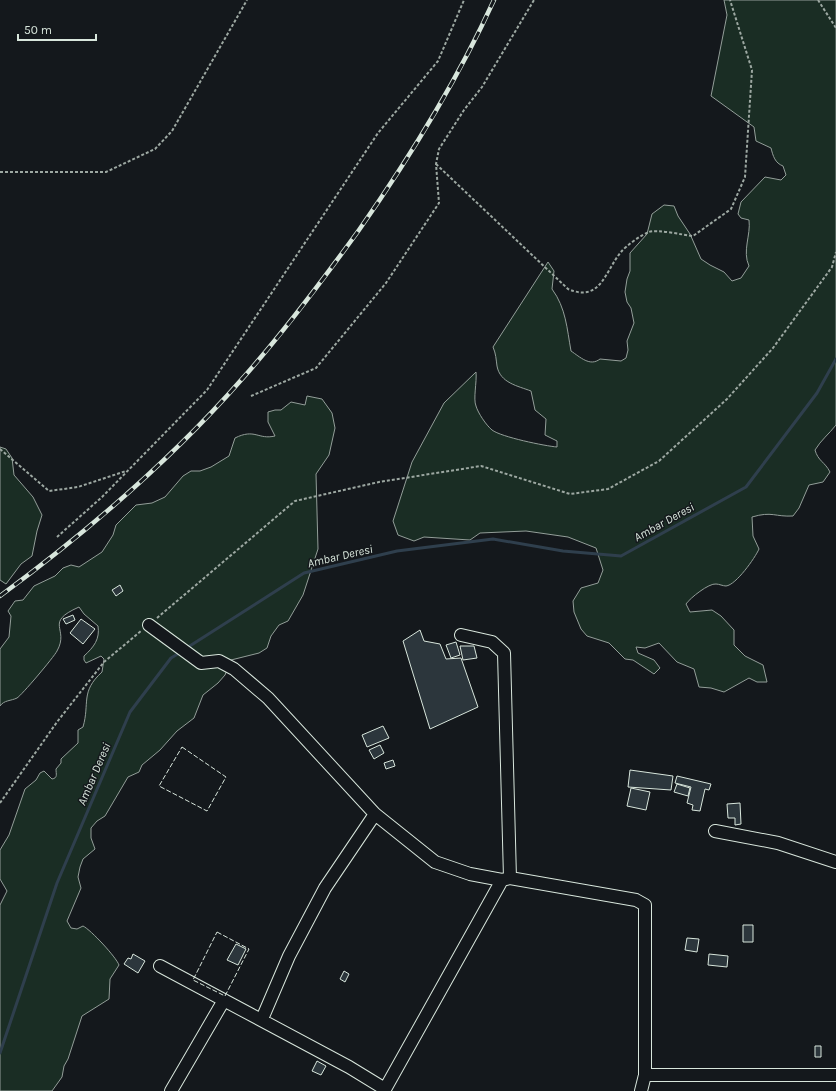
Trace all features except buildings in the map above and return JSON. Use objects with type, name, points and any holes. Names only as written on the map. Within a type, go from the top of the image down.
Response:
[{"type":"street","points":[[149,625],[201,663],[219,661],[234,669],[268,698],[375,814],[434,862],[470,874],[636,900],[645,905],[646,1074],[641,1091]]},
{"type":"street","points":[[160,966],[262,1019],[282,1032],[349,1067],[385,1090],[506,879],[504,653],[492,642],[461,635]]},
{"type":"street","points":[[262,1019],[289,956],[325,888],[375,814]]},
{"type":"street","points":[[715,831],[778,843],[836,862]]},
{"type":"street","points":[[171,1091],[224,1000]]},
{"type":"street","points":[[646,1074],[836,1075]]},
{"type":"path","points":[[0,172],[106,172],[155,149],[172,131],[247,0]]},
{"type":"path","points":[[57,537],[102,497],[207,390],[378,133],[438,61],[464,0]]},
{"type":"path","points":[[251,396],[316,368],[386,283],[439,203],[436,164],[439,149],[464,110],[482,87],[534,0]]},
{"type":"path","points":[[436,164],[568,289],[578,293],[595,289],[601,284],[622,251],[650,232],[693,236],[731,209],[745,176],[752,70],[730,0]]},
{"type":"path","points":[[818,0],[836,28]]},
{"type":"path","points":[[0,804],[56,722],[104,662],[295,501],[379,482],[481,466],[570,494],[608,489],[659,461],[727,399],[773,348],[832,268],[836,252]]},
{"type":"path","points":[[0,449],[49,491],[78,487],[127,471]]},
{"type":"green space","points":[[724,0],[836,0],[836,425],[815,450],[818,457],[830,472],[823,482],[809,485],[799,508],[793,516],[769,514],[752,517],[753,536],[759,549],[754,558],[735,581],[726,586],[713,584],[704,588],[686,604],[690,612],[712,610],[721,616],[734,630],[734,645],[745,656],[763,665],[767,682],[757,682],[749,678],[724,692],[711,688],[699,687],[694,669],[677,662],[659,643],[645,648],[636,647],[638,653],[654,660],[660,668],[654,674],[633,660],[625,659],[609,643],[587,636],[581,629],[574,612],[573,601],[581,588],[598,583],[603,570],[596,548],[568,537],[526,531],[480,533],[470,540],[424,537],[414,541],[398,535],[393,521],[412,462],[444,403],[476,372],[475,403],[482,419],[492,430],[513,438],[557,447],[557,441],[545,435],[546,419],[535,410],[531,391],[510,383],[499,372],[493,347],[548,262],[554,271],[552,289],[557,296],[563,311],[571,351],[589,362],[600,359],[621,361],[626,358],[628,350],[627,341],[634,323],[631,308],[627,302],[625,292],[630,271],[630,253],[647,234],[652,214],[664,205],[674,206],[678,216],[690,234],[701,259],[724,272],[732,281],[741,278],[749,266],[746,249],[749,220],[741,218],[738,214],[741,202],[765,177],[781,180],[786,175],[783,166],[775,159],[771,148],[756,141],[754,127],[711,96],[727,15]]},
{"type":"green space","points":[[307,396],[322,399],[332,413],[335,428],[329,455],[316,474],[318,549],[303,595],[288,621],[279,625],[271,636],[267,648],[259,653],[231,660],[225,675],[218,683],[203,695],[194,718],[177,731],[160,750],[142,765],[139,772],[128,777],[105,816],[97,821],[91,828],[91,838],[95,849],[83,859],[78,877],[81,888],[67,921],[71,928],[77,929],[83,926],[87,928],[117,961],[119,965],[110,979],[109,999],[82,1016],[68,1059],[64,1066],[62,1077],[52,1091],[0,1091],[0,905],[7,891],[0,879],[0,850],[9,835],[25,789],[36,780],[40,773],[44,771],[52,779],[55,778],[56,769],[61,763],[61,759],[78,743],[78,730],[83,727],[88,692],[95,679],[102,672],[104,659],[101,656],[86,663],[84,660],[84,656],[91,649],[97,639],[98,626],[84,614],[79,607],[62,617],[59,626],[61,637],[60,643],[57,651],[50,661],[20,696],[0,706],[0,649],[9,637],[11,616],[8,611],[15,601],[23,600],[34,586],[55,576],[63,568],[71,565],[79,567],[102,552],[113,535],[116,525],[136,505],[152,503],[165,497],[183,476],[191,471],[200,471],[211,467],[229,456],[235,438],[247,434],[264,437],[275,436],[268,422],[268,412],[281,410],[291,402],[305,405]]},
{"type":"green space","points":[[0,447],[6,449],[12,458],[14,475],[33,497],[42,515],[32,556],[21,564],[6,584],[0,580]]},
{"type":"waterway","name":"Ambar Deresi","points":[[185,649],[304,573],[397,551],[493,539],[563,551],[621,556],[746,487],[817,393],[836,359]]},
{"type":"waterway","name":"Ambar Deresi","points":[[0,1053],[57,883],[130,712],[171,658],[181,652]]},
{"type":"railway","points":[[0,596],[65,546],[127,494],[215,409],[273,343],[359,230],[396,175],[432,118],[480,30],[494,0]]},
{"type":"fence","points":[[182,747],[226,777],[207,811],[159,786],[182,747]]},
{"type":"fence","points":[[217,932],[249,949],[225,996],[193,980],[217,932]]}]
